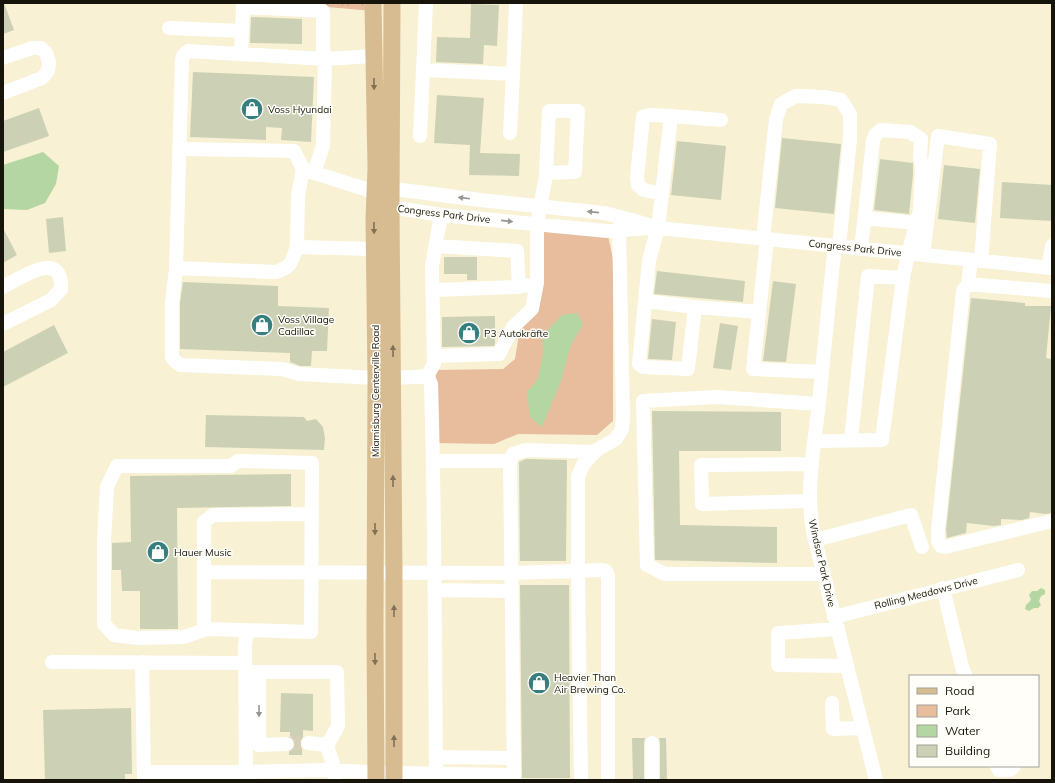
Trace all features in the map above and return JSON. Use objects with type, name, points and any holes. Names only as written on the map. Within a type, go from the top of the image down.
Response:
[{"type":"main road","name":"Miamisburg Centerville Road","points":[[373,3],[373,56],[386,197],[393,378],[394,777]]},
{"type":"main road","name":"Miamisburg Centerville Road","points":[[376,776],[374,630],[376,378],[374,249],[386,197],[392,3]]},
{"type":"main road","points":[[376,378],[393,378]]},
{"type":"street","points":[[420,136],[426,3]]},
{"type":"street","points":[[510,133],[516,3]]},
{"type":"street","points":[[176,268],[276,272],[290,266],[297,247],[298,195],[323,146],[325,59],[323,49],[323,11],[243,7],[241,54]]},
{"type":"street","points":[[170,28],[242,31]]},
{"type":"street","points":[[3,58],[32,48],[41,48],[46,53],[49,62],[48,71],[42,78],[3,93]]},
{"type":"street","points":[[373,56],[325,59],[188,51],[184,54],[182,60],[176,268],[172,303],[172,357],[175,362],[180,365],[282,369],[299,374],[376,378]]},
{"type":"street","points":[[423,70],[513,74]]},
{"type":"street","name":"Windsor Park Drive","points":[[765,239],[776,119],[781,104],[796,96],[824,97],[842,100],[850,114],[850,139],[814,440],[810,500],[815,540],[876,780]]},
{"type":"street","points":[[434,356],[498,354],[513,327],[532,308],[537,283],[537,224],[546,173],[549,110],[578,111],[575,172],[546,173]]},
{"type":"street","points":[[662,194],[644,190],[638,185],[637,177],[643,117],[649,115],[721,120]]},
{"type":"street","points":[[671,116],[658,228],[649,260],[639,364],[643,368],[688,369],[695,307]]},
{"type":"street","points":[[814,440],[882,440],[903,278],[920,210],[922,166],[920,157],[921,139],[910,132],[881,130],[875,135],[873,141],[862,249]]},
{"type":"street","points":[[923,255],[938,136],[990,144],[976,261],[968,284],[963,291],[938,541],[941,546],[946,548],[1052,521]]},
{"type":"street","points":[[180,148],[294,151],[309,171],[386,197]]},
{"type":"street","name":"Congress Park Drive","points":[[386,197],[402,190],[604,213],[620,224],[1045,268]]},
{"type":"street","name":"Congress Park Drive","points":[[386,197],[441,215],[607,231],[620,224]]},
{"type":"street","points":[[427,376],[434,364],[432,266],[441,215]]},
{"type":"street","points":[[865,218],[916,223]]},
{"type":"street","points":[[581,780],[578,476],[584,463],[595,452],[616,438],[622,429],[620,224]]},
{"type":"street","points":[[765,239],[753,369],[822,372]]},
{"type":"street","points":[[436,246],[516,251],[519,287]]},
{"type":"street","points":[[1032,290],[1045,268],[1052,246]]},
{"type":"street","points":[[297,247],[374,249]]},
{"type":"street","points":[[998,287],[1000,263]]},
{"type":"street","points":[[3,287],[41,268],[50,267],[58,272],[62,279],[61,289],[51,300],[3,324]]},
{"type":"street","points":[[851,440],[868,276],[903,278]]},
{"type":"street","points":[[432,290],[519,287],[537,283]]},
{"type":"street","points":[[968,284],[1052,291]]},
{"type":"street","points":[[645,301],[759,312]]},
{"type":"street","points":[[393,378],[427,376]]},
{"type":"street","points":[[427,376],[430,384],[433,461],[436,777]]},
{"type":"street","points":[[818,404],[717,397],[643,401],[647,565],[665,574],[824,574]]},
{"type":"street","points":[[142,662],[144,776],[335,775],[394,777],[514,777],[510,461],[513,454],[526,450],[595,452]]},
{"type":"street","points":[[238,461],[312,463],[311,572],[311,632],[247,631],[207,628],[184,637],[138,638],[114,634],[104,624],[104,541],[107,487],[117,466],[231,466],[238,461]]},
{"type":"street","points":[[433,461],[510,461]]},
{"type":"street","points":[[810,500],[702,504],[702,465],[812,464]]},
{"type":"street","points":[[207,628],[204,622],[204,522],[213,514],[312,514]]},
{"type":"street","points":[[815,540],[910,515],[922,547]]},
{"type":"street","points":[[204,572],[512,573],[578,570],[606,571],[608,576],[608,780]]},
{"type":"street","name":"Rolling Meadows Drive","points":[[847,666],[778,665],[778,633],[836,623],[943,588],[1018,570]]},
{"type":"street","points":[[943,588],[962,667],[966,675]]},
{"type":"street","points":[[435,590],[512,591]]},
{"type":"street","points":[[247,631],[259,745],[287,744]]},
{"type":"street","points":[[52,662],[142,662],[250,669],[337,672],[338,726],[327,746],[335,775]]},
{"type":"street","points":[[246,776],[250,669]]},
{"type":"street","points":[[832,703],[833,729],[863,728]]},
{"type":"street","points":[[308,743],[328,745]]},
{"type":"street","points":[[652,743],[652,780]]},
{"type":"street","points":[[436,757],[514,758]]},
{"type":"street","points":[[998,767],[999,770],[1010,770],[1013,767]]},
{"type":"green space","points":[[282,3],[373,3],[373,11]]},
{"type":"green space","points":[[537,224],[607,231],[613,259],[613,421],[597,435],[518,434],[494,444],[435,443],[436,370],[503,369],[515,359],[520,328],[537,310]]},
{"type":"water","points":[[43,152],[59,166],[56,184],[45,203],[27,210],[3,209],[3,165]]},
{"type":"water","points":[[577,313],[583,324],[571,345],[561,381],[542,427],[530,417],[527,392],[538,379],[543,352],[542,336],[562,315]]},
{"type":"water","points":[[1041,588],[1045,590],[1045,594],[1041,596],[1039,601],[1041,605],[1038,608],[1034,608],[1029,611],[1025,609],[1026,605],[1031,600],[1029,595],[1032,591],[1037,591]]},
{"type":"building","points":[[3,3],[14,30],[3,34]]},
{"type":"building","points":[[471,4],[499,5],[497,46],[484,45],[483,64],[436,62],[437,37],[470,38]]},
{"type":"building","points":[[251,17],[302,19],[302,44],[250,43]]},
{"type":"building","name":"Voss Hyundai","points":[[193,72],[314,77],[311,142],[281,140],[282,128],[266,127],[266,140],[190,137]]},
{"type":"building","points":[[437,95],[484,98],[480,153],[520,154],[519,176],[469,175],[470,145],[434,143]]},
{"type":"building","points":[[39,108],[49,136],[3,152],[3,121]]},
{"type":"building","points":[[782,138],[841,144],[834,214],[775,208]]},
{"type":"building","points":[[677,141],[726,146],[721,200],[671,195]]},
{"type":"building","points":[[880,159],[913,163],[909,214],[874,210]]},
{"type":"building","points":[[944,165],[980,169],[975,223],[938,219]]},
{"type":"building","points":[[1002,182],[1052,185],[1052,221],[1000,218]]},
{"type":"building","points":[[63,217],[66,251],[49,253],[46,219]]},
{"type":"building","points":[[3,228],[17,255],[3,263]]},
{"type":"building","points":[[444,257],[477,257],[477,280],[467,280],[467,274],[444,274]]},
{"type":"building","points":[[657,271],[745,281],[743,302],[654,294]]},
{"type":"building","points":[[773,281],[796,284],[786,362],[763,361]]},
{"type":"building","points":[[183,282],[278,286],[278,306],[329,308],[327,351],[312,351],[311,366],[300,366],[290,362],[290,353],[180,349],[180,303]]},
{"type":"building","points":[[971,298],[1025,303],[1025,306],[1051,306],[1046,358],[1052,359],[1052,513],[1045,514],[1030,512],[1029,518],[1022,520],[1001,519],[1001,525],[994,526],[967,523],[966,533],[947,538],[946,530]]},
{"type":"building","name":"P3 Autokräfte","points":[[495,316],[494,346],[442,347],[442,317]]},
{"type":"building","points":[[652,319],[676,322],[672,360],[648,359]]},
{"type":"building","points":[[720,323],[738,326],[731,370],[713,368]]},
{"type":"building","points":[[54,325],[68,353],[3,387],[3,352]]},
{"type":"building","points":[[652,411],[781,412],[781,451],[679,451],[680,525],[777,527],[777,563],[655,560]]},
{"type":"building","points":[[206,415],[304,417],[307,421],[316,419],[323,427],[325,438],[324,450],[205,447]]},
{"type":"building","points":[[526,459],[567,460],[566,561],[520,561],[519,462]]},
{"type":"building","points":[[291,474],[291,506],[177,508],[178,629],[140,629],[140,591],[122,591],[121,570],[112,570],[112,543],[131,542],[130,476]]},
{"type":"building","points":[[520,585],[569,585],[570,778],[522,778]]},
{"type":"building","points":[[281,693],[313,694],[313,731],[303,730],[303,737],[300,743],[302,755],[289,755],[289,752],[295,748],[294,740],[290,736],[290,732],[280,732]]},
{"type":"building","points":[[131,708],[132,774],[125,774],[125,780],[45,780],[43,710]]},
{"type":"building","points":[[632,738],[645,738],[644,780],[633,780]]},
{"type":"building","points":[[659,738],[666,738],[667,780],[660,780]]},
{"type":"tunnel","points":[[287,744],[308,743]]},
{"type":"place","name":"Voss Hyundai","points":[[252,109]]},
{"type":"place","name":"Voss Village Cadillac","points":[[262,325]]},
{"type":"place","name":"P3 Autokräfte","points":[[469,333]]},
{"type":"place","name":"Hauer Music","points":[[158,552]]},
{"type":"place","name":"Heavier Than Air Brewing Co.","points":[[539,683]]}]
